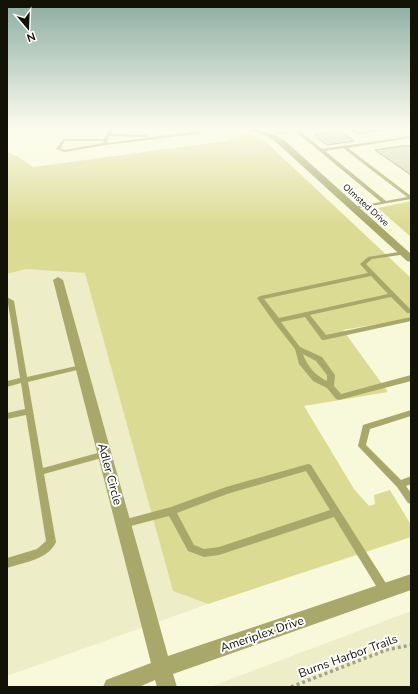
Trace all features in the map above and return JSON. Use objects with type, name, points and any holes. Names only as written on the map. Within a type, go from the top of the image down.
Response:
[{"type":"street","name":"Olmsted Drive","points":[[302,160],[408,256]]},
{"type":"street","name":"Adler Circle","points":[[58,280],[165,678]]},
{"type":"street","name":"Ameriplex Drive","points":[[113,687],[165,678],[411,582]]},
{"type":"lane","points":[[334,160],[385,203]]},
{"type":"lane","points":[[362,160],[411,198]]},
{"type":"lane","points":[[355,208],[411,198]]},
{"type":"lane","points":[[408,256],[370,258],[363,264],[410,312]]},
{"type":"lane","points":[[372,274],[260,298],[298,349],[302,362],[316,379],[330,386],[339,397],[411,378]]},
{"type":"lane","points":[[276,321],[393,295]]},
{"type":"lane","points":[[7,299],[10,301],[51,542],[40,553],[7,563]]},
{"type":"lane","points":[[306,314],[324,338],[411,319]]},
{"type":"lane","points":[[298,349],[319,359],[331,375],[330,386]]},
{"type":"lane","points":[[7,384],[81,367]]},
{"type":"lane","points":[[7,416],[29,411]]},
{"type":"lane","points":[[411,413],[366,427],[362,446],[400,484],[411,500]]},
{"type":"lane","points":[[40,472],[105,454]]},
{"type":"lane","points":[[124,524],[171,512],[226,492],[308,467],[385,591]]},
{"type":"lane","points":[[400,484],[411,480]]},
{"type":"lane","points":[[171,512],[191,548],[204,553],[220,551],[336,512]]},
{"type":"path","name":"Burns Harbor Trails","points":[[291,687],[386,650],[411,645]]},
{"type":"shaded area","points":[[7,160],[23,160],[33,167],[82,160],[286,160],[411,278],[411,318],[343,330],[388,392],[304,406],[354,489],[369,506],[375,504],[374,495],[390,490],[411,525],[411,537],[208,604],[173,591],[85,273],[26,269],[7,274]]},
{"type":"shaded area","points":[[411,201],[411,237],[378,208]]},
{"type":"shaded area","points":[[26,269],[85,272],[173,591],[208,604],[7,676],[7,274]]},
{"type":"shaded area","points":[[411,611],[411,687],[210,687]]},
{"type":"building","points":[[390,160],[411,160],[411,175]]}]
